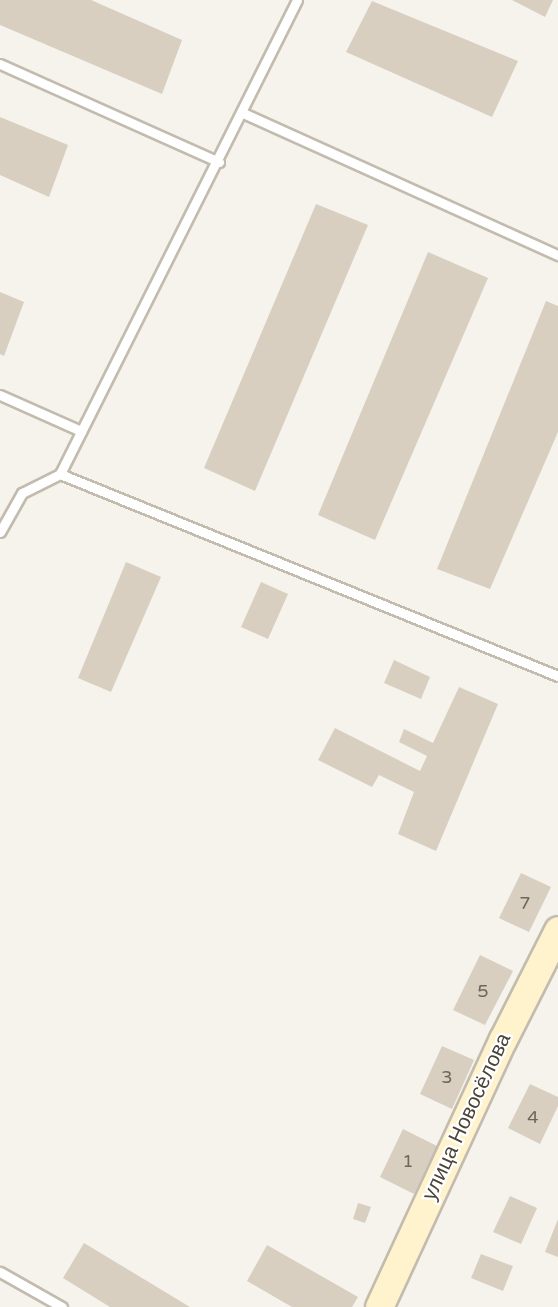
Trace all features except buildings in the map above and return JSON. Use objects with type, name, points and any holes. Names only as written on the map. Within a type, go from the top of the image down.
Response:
[{"type":"main road","name":"улица Новосёлова","points":[[379,1307],[503,1039],[558,930]]},
{"type":"lane","points":[[0,532],[22,493],[60,474],[219,162],[297,0]]},
{"type":"lane","points":[[0,64],[219,162]]},
{"type":"lane","points":[[243,112],[558,255]]},
{"type":"lane","points":[[0,395],[81,431]]},
{"type":"lane","points":[[60,474],[558,676]]},
{"type":"lane","points":[[0,1272],[62,1307]]}]
